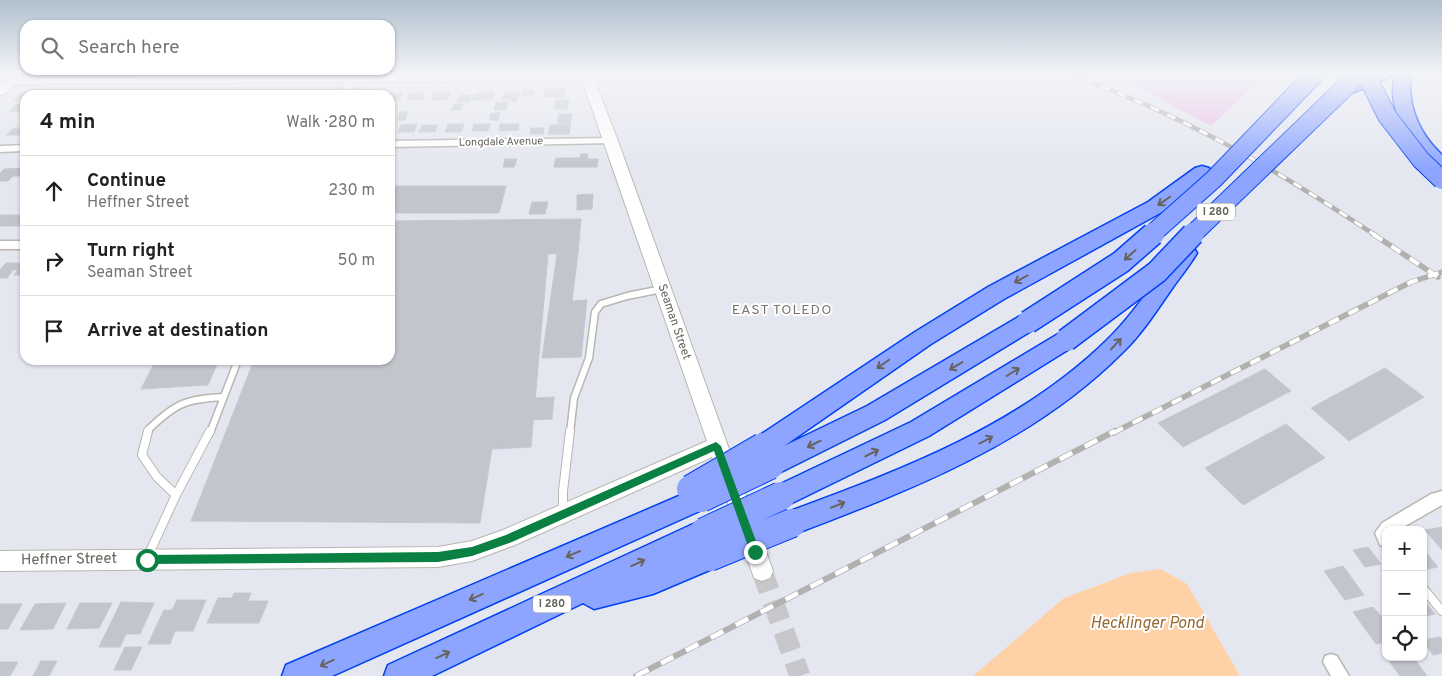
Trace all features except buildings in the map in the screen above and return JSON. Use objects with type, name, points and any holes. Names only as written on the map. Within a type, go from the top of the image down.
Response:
[{"type":"highway","points":[[766,456],[938,328],[996,293],[1155,207],[1202,172],[1275,106]]},
{"type":"highway","name":"I 280","points":[[297,676],[689,499],[766,456],[876,414],[1028,322],[1121,262],[1214,179],[1285,106]]},
{"type":"highway","points":[[706,545],[792,523],[898,481],[963,452],[1015,424],[1060,392],[1101,360],[1128,331],[1246,176],[1280,138],[1316,106]]},
{"type":"highway","name":"I 280","points":[[399,676],[540,609],[706,545],[781,496],[920,429],[1066,340],[1157,272],[1191,236],[1326,106]]},
{"type":"highway","points":[[1382,106],[1387,116],[1421,160],[1442,180]]},
{"type":"highway","points":[[1403,106],[1407,122],[1429,153],[1442,165]]},
{"type":"street","name":"Seaman Street","points":[[597,106],[716,446],[762,571]]},
{"type":"street","name":"Longdale Avenue","points":[[395,144],[611,141]]},
{"type":"street","points":[[0,149],[20,148]]},
{"type":"street","points":[[0,245],[20,245]]},
{"type":"street","name":"Heffner Street","points":[[0,561],[438,557],[472,552],[564,514],[716,446]]},
{"type":"street","points":[[1390,526],[1436,499],[1442,498]]},
{"type":"lane","points":[[564,514],[563,491],[574,398],[589,358],[594,312],[601,304],[627,296],[662,289]]},
{"type":"lane","points":[[147,560],[176,496],[211,430],[236,365]]},
{"type":"lane","points":[[176,496],[157,477],[142,455],[149,429],[167,412],[192,399],[224,397]]},
{"type":"lane","points":[[1427,593],[1442,611]]},
{"type":"shaded area","points":[[1172,106],[1233,106],[1211,126]]},
{"type":"water","name":"Hecklinger Pond","points":[[1160,569],[1187,584],[1240,676],[973,676],[1064,598],[1131,573]]},
{"type":"tunnel","points":[[762,571],[800,676]]},
{"type":"railway","points":[[1148,106],[1226,144],[1301,188],[1375,235]]},
{"type":"railway","points":[[1373,234],[1434,275]]},
{"type":"railway","points":[[1434,275],[1442,272]]},
{"type":"railway","points":[[1113,433],[1411,282],[1434,275]]},
{"type":"railway","points":[[1434,275],[1438,277]]},
{"type":"railway","points":[[636,676],[1115,431]]},
{"type":"district","name":"EAST TOLEDO","points":[[782,310]]},
{"type":"route","points":[[147,560],[438,557],[472,552],[508,538],[716,446],[755,552]]}]
